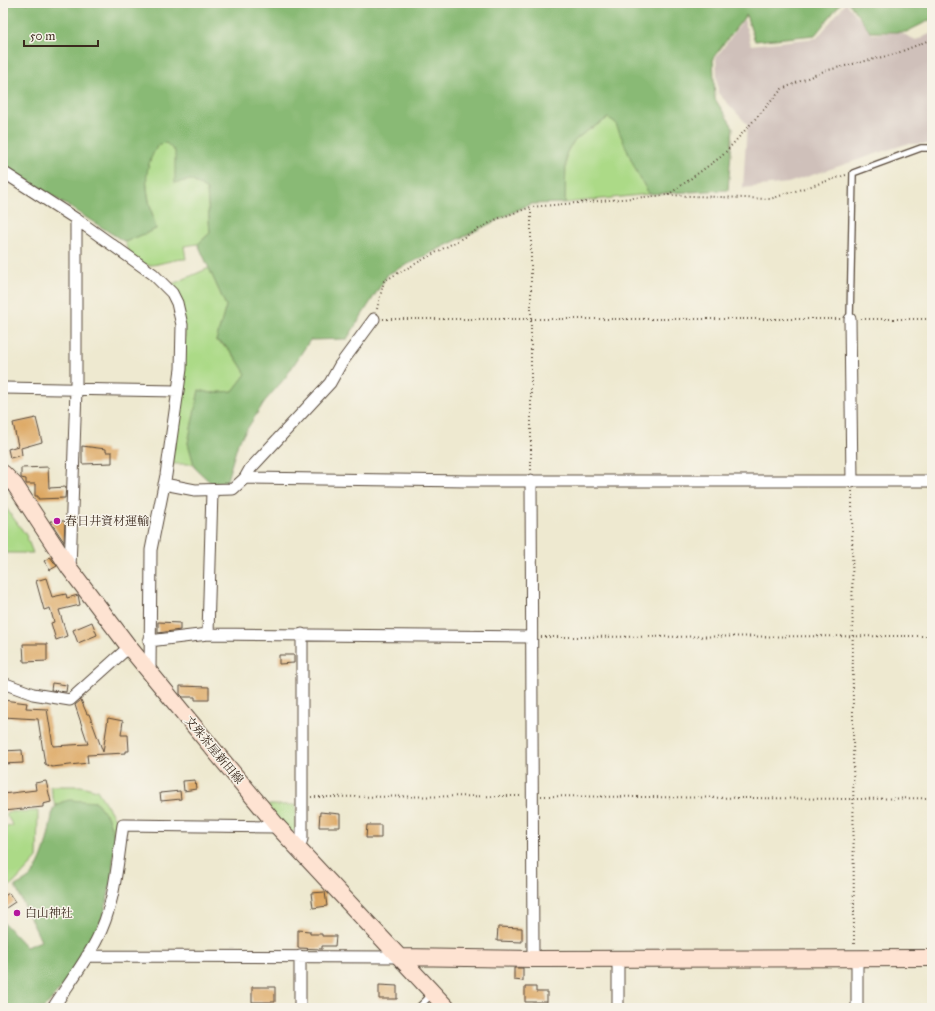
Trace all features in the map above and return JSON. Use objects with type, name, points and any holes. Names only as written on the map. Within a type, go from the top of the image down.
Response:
[{"type":"main road","name":"文殊茶屋新田線","points":[[3,473],[15,485],[70,569],[129,647],[278,827],[447,1008]]},
{"type":"main road","points":[[401,957],[533,959],[932,958]]},
{"type":"street","points":[[3,172],[76,220],[153,274],[172,293],[182,325],[181,369],[164,484],[151,550],[149,641],[150,671]]},
{"type":"street","points":[[70,569],[76,389],[76,220]]},
{"type":"street","points":[[164,484],[195,490],[212,491],[233,489],[245,478],[250,469],[330,383],[340,365],[374,319]]},
{"type":"street","points":[[850,319],[852,482]]},
{"type":"street","points":[[3,388],[177,390]]},
{"type":"street","points":[[245,478],[852,482],[932,481]]},
{"type":"street","points":[[531,480],[531,796],[533,959]]},
{"type":"street","points":[[208,634],[212,491]]},
{"type":"street","points":[[149,641],[208,634],[531,637]]},
{"type":"street","points":[[299,849],[302,839],[302,634]]},
{"type":"street","points":[[3,683],[33,694],[70,700],[129,647]]},
{"type":"street","points":[[53,1008],[97,941],[108,912],[114,886],[123,826],[278,827]]},
{"type":"street","points":[[87,956],[401,957]]},
{"type":"street","points":[[300,956],[300,1008]]},
{"type":"street","points":[[618,958],[618,1008]]},
{"type":"street","points":[[857,959],[857,1008]]},
{"type":"lane","points":[[850,319],[853,172],[921,148],[932,148]]},
{"type":"lane","points":[[418,1008],[433,993]]},
{"type":"path","points":[[667,195],[722,156],[782,89],[824,71],[896,54],[932,39]]},
{"type":"path","points":[[853,172],[770,199],[667,195],[531,207],[497,219],[384,281],[374,319],[932,319]]},
{"type":"path","points":[[531,207],[531,480]]},
{"type":"path","points":[[852,482],[852,799],[854,952],[857,959]]},
{"type":"path","points":[[531,637],[932,636]]},
{"type":"path","points":[[302,797],[531,796],[852,799],[932,798]]},
{"type":"shaded area","points":[[846,3],[872,34],[899,32],[916,40],[932,33],[932,144],[906,144],[788,183],[743,188],[747,124],[718,93],[716,58],[744,19],[751,45],[817,38]]},
{"type":"green space","points":[[3,3],[841,3],[815,35],[755,41],[746,15],[713,58],[715,99],[733,127],[728,190],[649,194],[637,173],[615,122],[608,118],[584,133],[573,142],[569,148],[566,154],[565,203],[530,204],[388,274],[347,339],[310,340],[285,378],[265,401],[238,443],[226,483],[211,483],[195,468],[188,443],[199,390],[211,393],[233,391],[246,374],[229,350],[221,343],[216,341],[226,306],[198,244],[210,233],[207,190],[191,180],[175,183],[175,151],[166,143],[159,145],[149,163],[147,173],[147,192],[156,229],[125,242],[3,165]]},
{"type":"green space","points":[[849,3],[932,3],[932,19],[906,32],[870,32]]},
{"type":"green space","points":[[608,118],[615,121],[637,172],[649,194],[565,203],[566,154],[569,147],[579,137]]},
{"type":"green space","points":[[162,143],[166,143],[175,151],[191,180],[207,190],[210,233],[198,244],[184,246],[186,259],[142,265],[130,254],[125,242],[156,229],[148,195],[147,172],[149,161],[154,151]]},
{"type":"green space","points":[[209,268],[226,306],[216,341],[221,343],[229,350],[246,374],[233,391],[211,393],[199,390],[188,443],[194,464],[172,464],[185,333],[168,286]]},
{"type":"green space","points":[[3,504],[26,535],[33,553],[3,553]]},
{"type":"green space","points":[[50,786],[81,786],[97,790],[116,820],[115,838],[107,816],[96,802],[62,802],[55,806]]},
{"type":"green space","points":[[69,800],[96,802],[107,816],[115,838],[112,877],[104,915],[73,974],[44,1008],[3,1008],[3,922],[26,947],[41,941],[15,886],[29,878],[39,864],[46,846],[53,809],[62,802]]},
{"type":"green space","points":[[265,805],[296,805],[296,832],[289,831]]},
{"type":"green space","points":[[38,811],[37,858],[14,883],[3,890],[3,827],[13,826],[6,814],[8,812]]},
{"type":"building","points":[[36,418],[42,442],[21,448],[22,455],[10,458],[8,449],[18,446],[13,423]]},
{"type":"building","points":[[82,446],[106,449],[106,452],[112,452],[112,463],[82,464]]},
{"type":"building","points":[[48,467],[49,488],[66,487],[65,498],[38,499],[38,496],[35,496],[35,484],[26,484],[26,479],[21,478],[21,468]]},
{"type":"building","points":[[50,521],[65,521],[64,542]]},
{"type":"building","points":[[50,557],[57,566],[50,570],[44,561]]},
{"type":"building","points":[[46,578],[52,597],[66,594],[67,598],[78,595],[80,605],[59,610],[67,636],[56,640],[51,623],[54,622],[50,608],[44,610],[36,581]]},
{"type":"building","points":[[92,622],[97,635],[78,643],[73,630]]},
{"type":"building","points":[[158,622],[180,623],[180,630],[158,633]]},
{"type":"building","points":[[23,644],[47,644],[47,661],[24,662]]},
{"type":"building","points":[[279,655],[294,655],[294,663],[279,664]]},
{"type":"building","points":[[52,683],[67,685],[66,692],[51,690]]},
{"type":"building","points":[[180,686],[209,687],[209,700],[195,700],[195,697],[183,697],[180,694]]},
{"type":"building","points":[[3,700],[27,703],[26,708],[47,709],[53,746],[88,744],[75,705],[81,700],[87,714],[89,714],[103,752],[108,718],[123,721],[121,735],[128,735],[129,751],[126,751],[126,753],[87,755],[88,763],[52,767],[45,764],[38,719],[3,717]]},
{"type":"building","points":[[22,750],[23,763],[3,764],[3,751]]},
{"type":"building","points":[[195,780],[196,789],[184,791],[183,781]]},
{"type":"building","points":[[46,781],[51,802],[43,804],[43,807],[3,811],[3,794],[36,790],[35,783]]},
{"type":"building","points":[[180,791],[181,799],[161,801],[160,793]]},
{"type":"building","points":[[320,812],[340,814],[340,827],[319,827]]},
{"type":"building","points":[[367,825],[381,825],[381,838],[366,838]]},
{"type":"building","points":[[325,892],[327,906],[313,908],[311,893]]},
{"type":"building","points":[[9,893],[15,902],[3,910],[3,897]]},
{"type":"building","points":[[498,927],[522,928],[522,942],[497,941]]},
{"type":"building","points":[[298,930],[310,931],[310,934],[322,934],[322,936],[336,936],[335,946],[322,946],[322,949],[298,948]]},
{"type":"building","points":[[514,968],[523,968],[523,981],[514,980]]},
{"type":"building","points":[[379,985],[397,986],[397,999],[379,999]]},
{"type":"building","points":[[252,987],[275,987],[275,1002],[252,1002]]},
{"type":"building","points":[[525,987],[536,987],[536,992],[547,992],[547,1002],[525,1002]]},
{"type":"place","name":"春日井資材運輸","points":[[57,521]]},
{"type":"place","name":"白山神社","points":[[17,913]]}]
